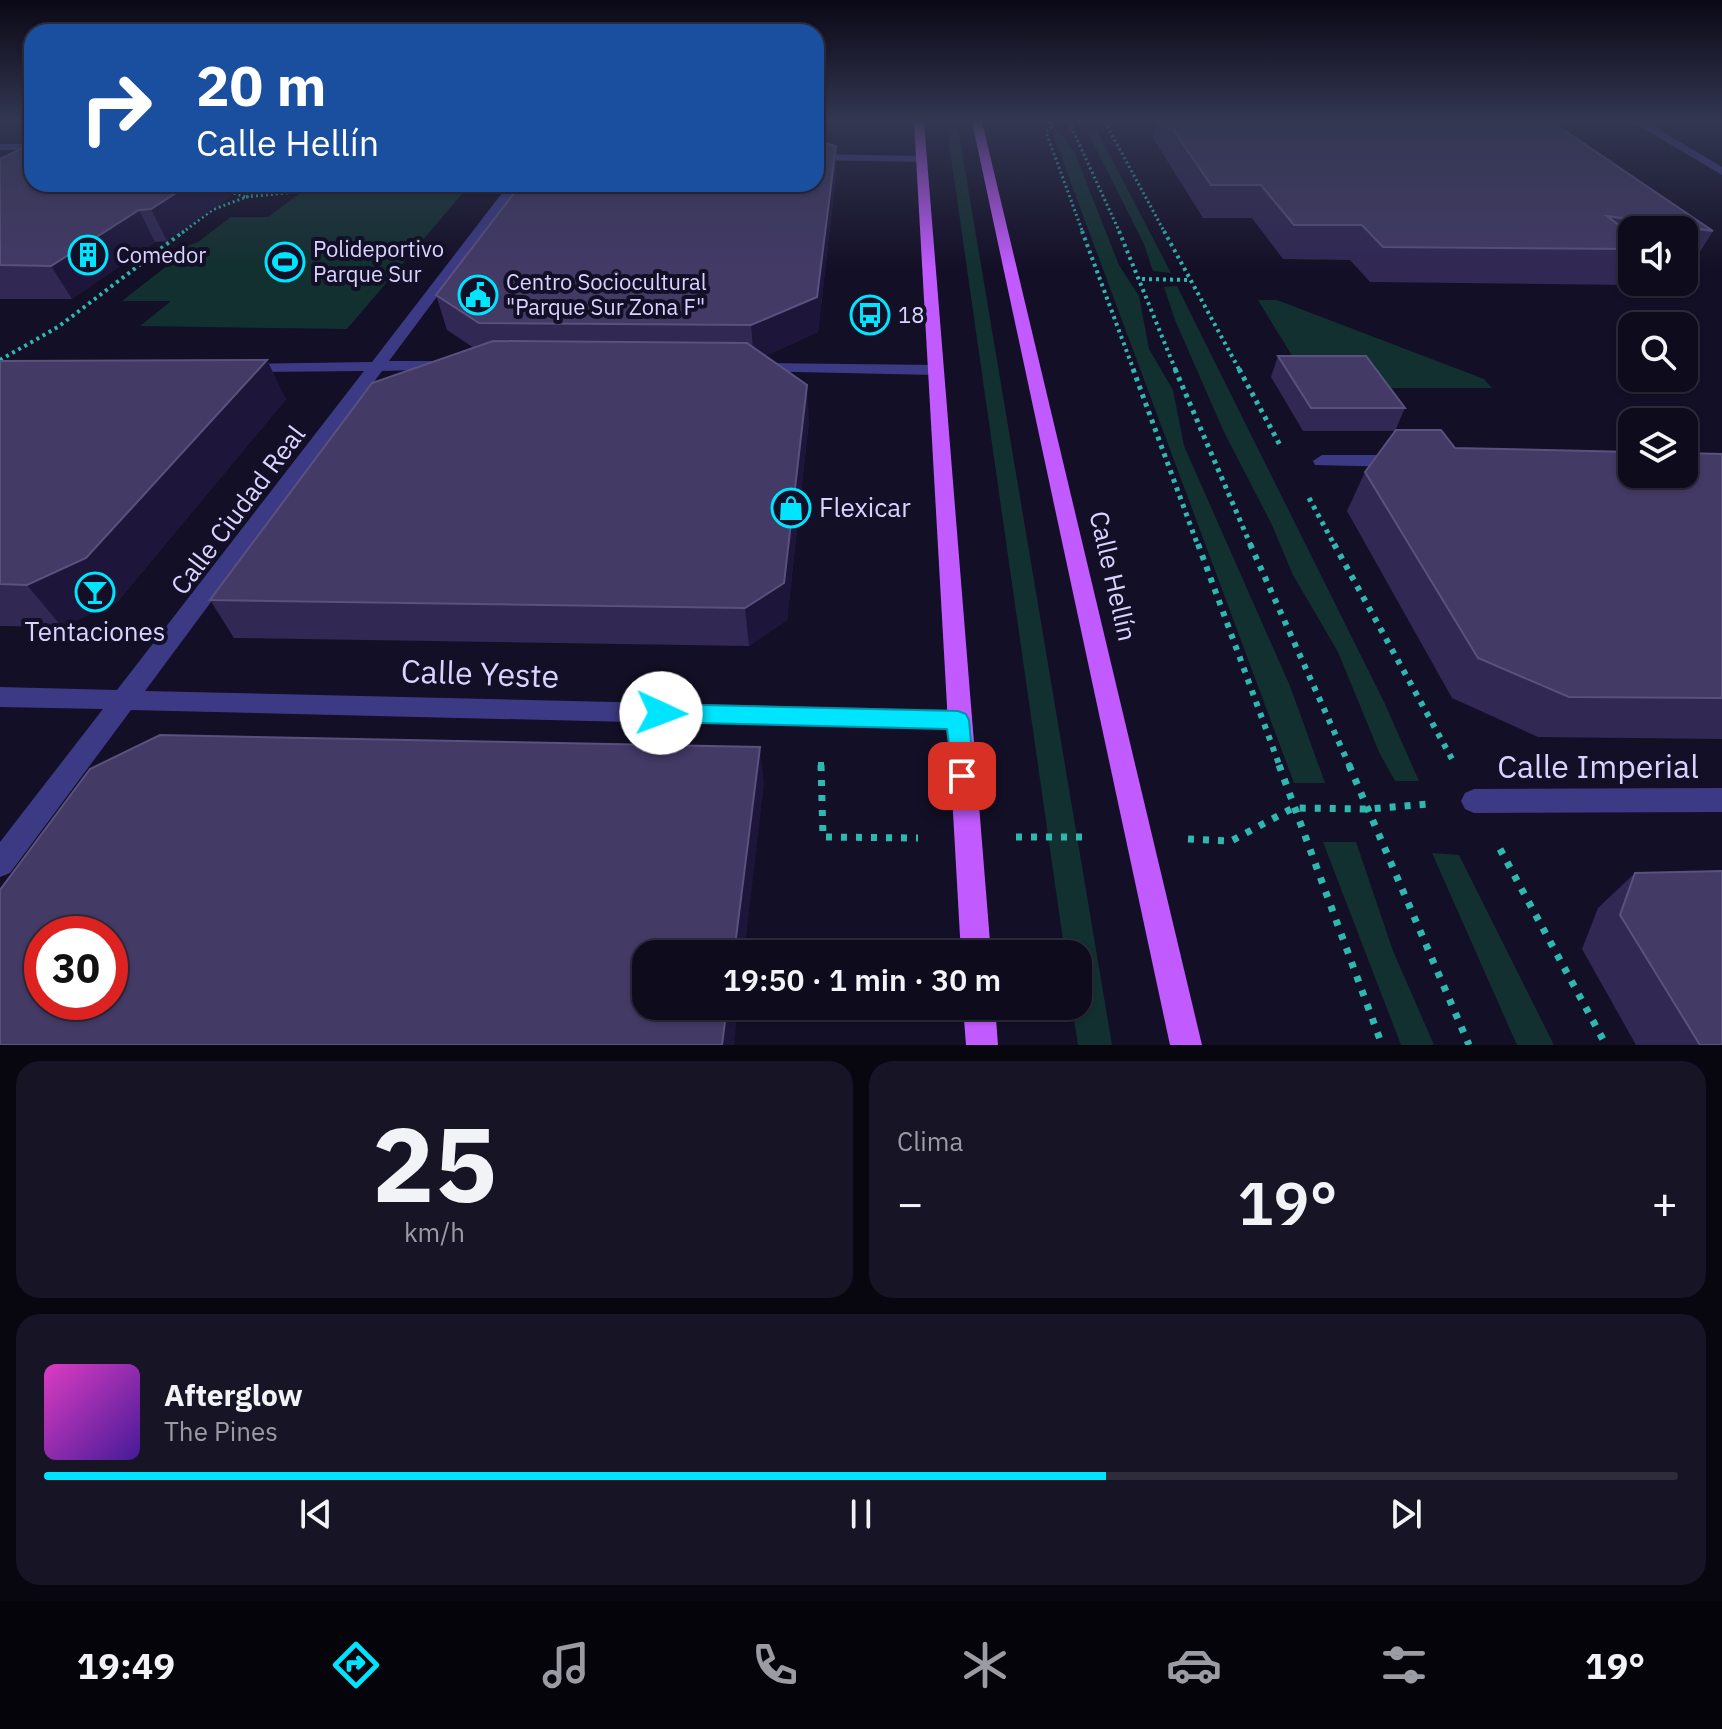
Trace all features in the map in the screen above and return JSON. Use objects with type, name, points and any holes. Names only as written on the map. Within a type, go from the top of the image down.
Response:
[{"type":"main road","points":[[920,171],[975,940]]},
{"type":"main road","name":"Calle Hellín","points":[[988,171],[1186,1045]]},
{"type":"main road","points":[[980,1020],[982,1045]]},
{"type":"street","name":"Calle Ciudad Real","points":[[0,864],[128,699],[509,192]]},
{"type":"street","points":[[221,367],[472,366]]},
{"type":"street","points":[[735,368],[936,370]]},
{"type":"street","points":[[1322,461],[1415,461]]},
{"type":"street","name":"Calle Yeste","points":[[0,697],[958,720]]},
{"type":"street","name":"Calle Imperial","points":[[1474,801],[1722,800]]},
{"type":"path","points":[[1060,171],[1382,1045]]},
{"type":"path","points":[[1091,171],[1141,279],[1188,405],[1380,834],[1469,1045]]},
{"type":"path","points":[[1131,171],[1288,460]]},
{"type":"path","points":[[230,192],[246,197],[297,192]]},
{"type":"path","points":[[0,360],[58,327],[212,210],[253,192]]},
{"type":"path","points":[[1141,279],[1190,280]]},
{"type":"path","points":[[1303,487],[1606,1045]]},
{"type":"green space","points":[[953,171],[965,171],[1112,1045],[1078,1045],[1074,1020],[1092,1020],[1092,940],[1063,940]]},
{"type":"green space","points":[[1066,171],[1082,171],[1119,265],[1139,296],[1149,349],[1173,390],[1184,446],[1290,686],[1325,783],[1294,783]]},
{"type":"green space","points":[[1107,171],[1118,171],[1171,273],[1153,271],[1144,244]]},
{"type":"green space","name":"Polideportivo Parque Sur","points":[[300,193],[462,194],[347,329],[140,326],[171,301],[122,301],[168,265],[166,259],[172,252],[198,242],[231,217],[268,217]]},
{"type":"green space","points":[[1177,286],[1385,704],[1419,781],[1395,781],[1379,752],[1338,652],[1293,575],[1272,525],[1224,432],[1175,320],[1164,287]]},
{"type":"green space","points":[[1258,300],[1277,300],[1484,379],[1492,388],[1365,388],[1305,377]]},
{"type":"green space","points":[[1323,842],[1356,842],[1393,951],[1434,1045],[1401,1045]]},
{"type":"green space","points":[[1432,853],[1459,855],[1554,1045],[1517,1045]]},
{"type":"building","points":[[0,171],[24,171],[24,192],[178,192],[151,209],[139,210],[51,266],[0,265]]},
{"type":"building","points":[[824,171],[833,171],[817,297],[751,325],[479,323],[436,295],[515,192],[824,192]]},
{"type":"building","points":[[1201,171],[1624,171],[1691,216],[1607,216],[1618,224],[1618,249],[1383,247],[1362,225],[1294,225],[1261,185],[1211,185]]},
{"type":"building","points":[[1698,221],[1713,231],[1698,229]]},
{"type":"building","points":[[493,341],[747,343],[807,385],[784,583],[745,608],[210,600],[372,383]]},
{"type":"building","points":[[1278,356],[1366,356],[1405,408],[1311,408]]},
{"type":"building","points":[[267,360],[86,558],[27,585],[0,584],[0,361]]},
{"type":"building","points":[[1396,430],[1441,430],[1455,448],[1618,452],[1618,488],[1698,488],[1698,453],[1722,454],[1722,698],[1569,697],[1478,658],[1365,472]]},
{"type":"building","points":[[160,735],[760,747],[736,940],[632,940],[632,1020],[725,1020],[722,1045],[0,1045],[0,890],[90,769]]},
{"type":"building","points":[[1722,871],[1722,1045],[1700,1045],[1620,915],[1635,873]]},
{"type":"place","name":"Comedor","points":[[88,255]]},
{"type":"place","name":"Polideportivo Parque Sur","points":[[285,262]]},
{"type":"place","name":"Centro Sociocultural \"Parque Sur Zona F\"","points":[[478,295]]},
{"type":"place","name":"18","points":[[870,315]]},
{"type":"place","name":"Flexicar","points":[[791,508]]},
{"type":"place","name":"Tentaciones","points":[[95,592]]},
{"type":"route","points":[[661,713],[958,720],[962,776]]}]
